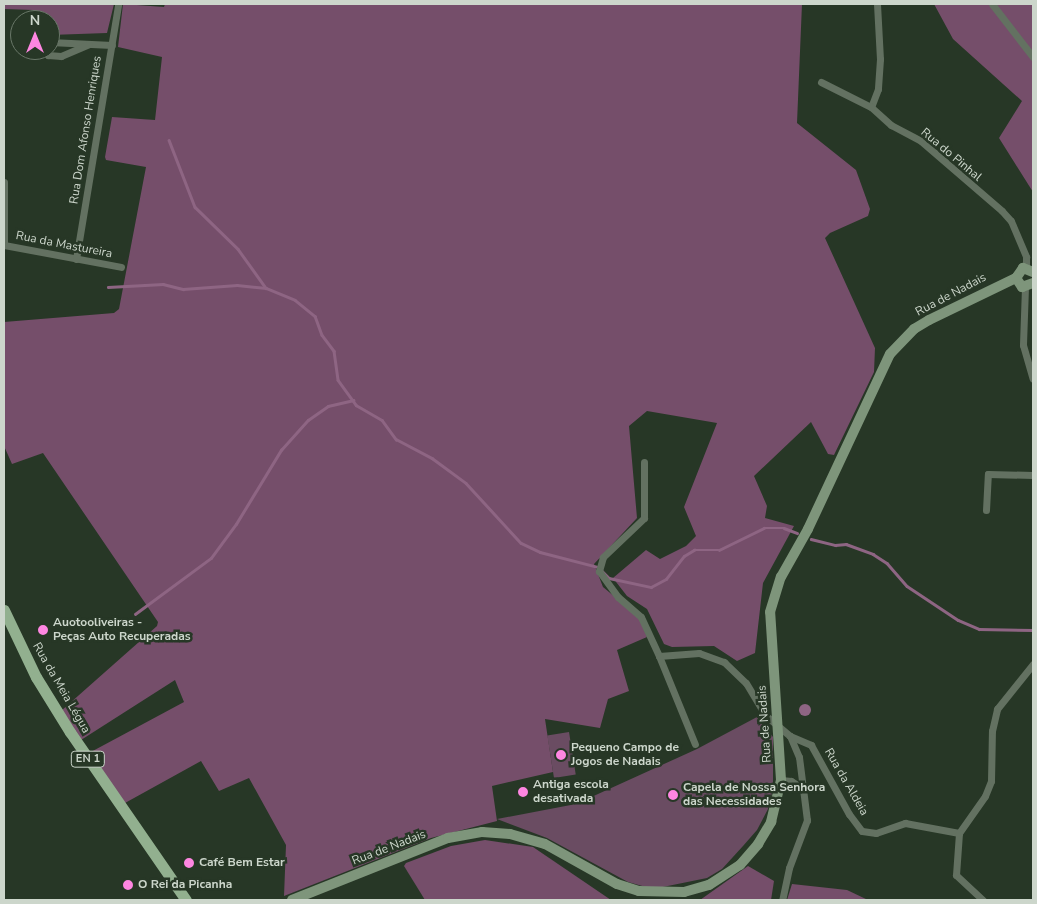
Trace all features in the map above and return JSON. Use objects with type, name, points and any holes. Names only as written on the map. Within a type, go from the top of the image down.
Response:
[{"type":"main road","name":"Rua da Meia Légua","points":[[4,610],[36,677],[70,732],[186,900]]},
{"type":"street","name":"Rua Dom Afonso Henriques","points":[[76,259],[118,4]]},
{"type":"street","points":[[871,107],[878,89],[879,74],[877,4]]},
{"type":"street","points":[[992,4],[1033,57]]},
{"type":"street","points":[[60,42],[112,45]]},
{"type":"street","points":[[60,56],[89,43]]},
{"type":"street","name":"Rua do Pinhal","points":[[821,82],[871,107],[891,125],[921,141],[1002,211],[1020,242],[1030,270]]},
{"type":"street","points":[[4,182],[4,245]]},
{"type":"street","name":"Rua da Mastureira","points":[[4,245],[121,268]]},
{"type":"street","name":"Rua de Nadais","points":[[292,900],[448,838],[482,832],[510,834],[545,844],[617,884],[639,891],[684,892],[709,885],[732,871],[758,844],[771,822],[781,780],[770,612],[773,595],[808,529],[881,369],[890,354],[914,330],[1016,278],[1020,269],[1030,270]]},
{"type":"street","points":[[1016,278],[1020,286],[1029,285],[1023,345],[1033,379]]},
{"type":"street","points":[[644,462],[644,518],[603,556],[599,571],[618,597],[641,617],[695,744]]},
{"type":"street","points":[[986,510],[988,474],[1033,475]]},
{"type":"street","points":[[659,656],[699,653],[724,662],[746,683],[765,715],[790,736],[799,757],[806,820],[782,900]]},
{"type":"street","points":[[983,900],[956,875],[959,833],[985,796],[991,781],[992,731],[997,709],[1033,664]]},
{"type":"street","name":"Rua da Aldeia","points":[[790,736],[811,745],[849,814],[862,831],[876,833],[905,823],[959,833]]},
{"type":"street","points":[[781,780],[792,781],[804,789]]},
{"type":"shaded area","points":[[4,4],[114,4],[107,33],[60,35],[60,10],[4,9]]},
{"type":"shaded area","points":[[123,4],[164,7],[165,4],[802,4],[797,123],[856,170],[870,209],[868,216],[830,233],[825,238],[875,348],[874,372],[834,455],[828,454],[811,422],[754,476],[767,506],[765,518],[794,526],[763,583],[755,653],[737,661],[714,646],[672,647],[664,644],[647,609],[627,596],[613,578],[646,550],[660,559],[686,546],[696,536],[684,507],[717,423],[647,411],[629,426],[637,518],[594,564],[603,587],[639,617],[647,637],[617,650],[629,691],[608,699],[600,728],[545,719],[553,772],[492,786],[497,821],[431,838],[284,896],[286,845],[249,778],[219,791],[201,761],[125,803],[89,753],[184,702],[175,680],[81,740],[61,711],[157,626],[158,622],[43,453],[12,464],[4,446],[4,322],[114,313],[119,309],[146,167],[106,160],[105,157],[112,117],[155,120],[162,57],[118,47]]},
{"type":"shaded area","points":[[934,4],[1033,4],[1033,192],[999,138],[1022,101],[953,39]]},
{"type":"shaded area","points":[[807,704],[810,705],[810,715],[803,716],[800,715],[799,708],[800,705]]},
{"type":"shaded area","points":[[757,717],[773,737],[773,788],[768,809],[757,830],[743,846],[722,869],[707,878],[653,889],[628,882],[547,838],[497,819],[576,804],[697,749]]},
{"type":"shaded area","name":"Pequeno Campo de Jogos de Nadais","points":[[569,732],[576,774],[554,778],[547,735]]},
{"type":"shaded area","points":[[485,840],[533,847],[611,900],[425,900],[404,866],[406,863],[451,846]]},
{"type":"shaded area","points":[[748,866],[774,881],[771,900],[700,900]]},
{"type":"shaded area","points":[[792,884],[847,890],[868,900],[787,900]]},
{"type":"waterway","points":[[169,140],[195,207],[238,249],[266,288]]},
{"type":"waterway","points":[[108,287],[163,284],[183,289],[237,285],[266,288],[295,300],[315,316],[322,335],[334,351],[338,380],[356,405],[382,420],[396,439],[432,458],[466,483],[521,543],[540,552],[598,567]]},
{"type":"waterway","points":[[135,614],[211,558],[236,524],[281,450],[308,420],[328,406],[353,400]]},
{"type":"waterway","points":[[602,571],[609,578],[651,587],[666,579],[684,556],[694,550],[719,550],[764,528],[784,528],[797,533]]},
{"type":"waterway","points":[[811,539],[835,545],[846,544],[873,554],[887,563],[907,586],[958,620],[979,629],[1033,630]]},
{"type":"place","name":"Auotooliveiras - Peças Auto Recuperadas","points":[[43,630]]},
{"type":"place","name":"Pequeno Campo de Jogos de Nadais","points":[[561,755]]},
{"type":"place","name":"Antiga escola desativada","points":[[523,792]]},
{"type":"place","name":"Capela de Nossa Senhora das Necessidades","points":[[673,795]]},
{"type":"place","name":"Café Bem Estar","points":[[189,863]]},
{"type":"place","name":"O Rei da Picanha","points":[[128,885]]}]
